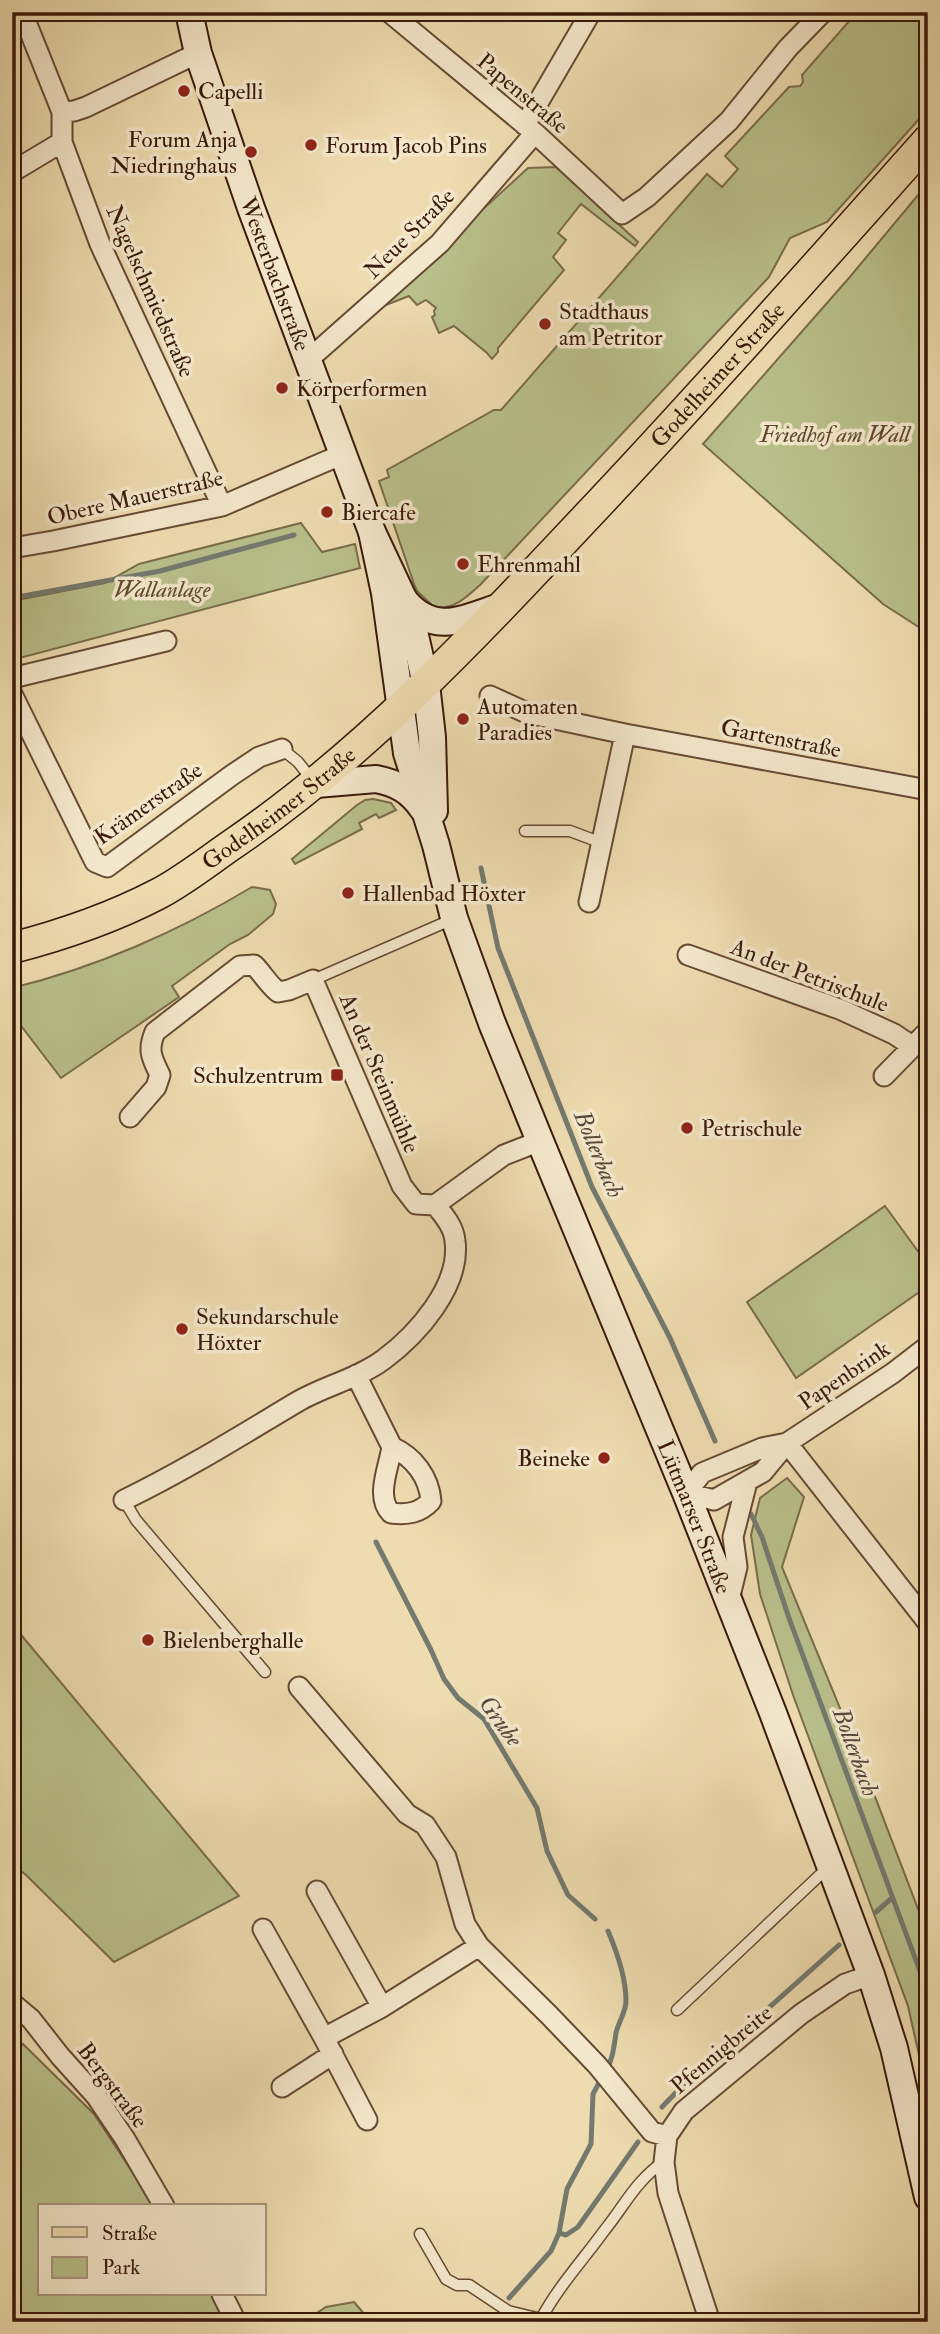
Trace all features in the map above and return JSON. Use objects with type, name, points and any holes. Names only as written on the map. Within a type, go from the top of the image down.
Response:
[{"type":"main road","name":"Westerbachstraße","points":[[189,12],[198,53],[247,196],[372,532],[403,598],[413,627],[426,684]]},
{"type":"main road","name":"Godelheimer Straße","points":[[15,943],[120,912],[161,892],[256,829],[316,784],[426,684],[503,606],[675,424],[928,140]]},
{"type":"main road","name":"Westerbachstraße","points":[[372,532],[385,593],[400,708]]},
{"type":"main road","name":"Westerbachstraße","points":[[403,598],[414,612],[424,619],[451,622]]},
{"type":"main road","name":"Godelheimer Straße","points":[[451,622],[503,606]]},
{"type":"main road","name":"Lütmarser Straße","points":[[426,684],[432,737],[436,845]]},
{"type":"main road","name":"Lütmarser Straße","points":[[400,708],[407,753],[436,845],[454,918],[492,1023],[729,1600],[871,1975],[894,2049],[928,2197]]},
{"type":"main road","points":[[316,784],[376,779],[385,781],[405,789],[424,810]]},
{"type":"street","name":"Nagelschmiedstraße","points":[[22,12],[62,111],[62,142],[100,244],[222,506]]},
{"type":"street","name":"Papenstraße","points":[[389,12],[530,129],[622,214],[647,197],[729,121],[789,48],[823,12]]},
{"type":"street","name":"Neue Straße","points":[[308,360],[440,243],[530,129],[591,12]]},
{"type":"street","points":[[62,111],[86,107],[198,53]]},
{"type":"street","points":[[12,172],[62,142]]},
{"type":"street","name":"Obere Mauerstraße","points":[[13,544],[222,506],[344,454]]},
{"type":"street","points":[[12,678],[166,641]]},
{"type":"street","name":"Krämerstraße","points":[[12,694],[95,862],[107,867],[232,775],[259,757],[282,750]]},
{"type":"street","name":"Gartenstraße","points":[[490,696],[527,713],[625,734],[928,790]]},
{"type":"street","points":[[589,902],[625,734]]},
{"type":"street","name":"An der Petrischule","points":[[688,955],[842,1010],[894,1034],[912,1046]]},
{"type":"street","name":"An der Steinmühle","points":[[130,1118],[139,1104],[156,1087],[160,1075],[151,1057],[150,1044],[155,1032],[240,966],[254,965],[278,992],[313,980],[402,1186],[416,1204],[435,1205]]},
{"type":"street","points":[[884,1076],[928,1031]]},
{"type":"street","points":[[124,1500],[207,1456],[311,1394],[383,1360],[438,1305],[454,1267],[455,1240],[447,1219],[435,1205],[504,1155],[540,1141]]},
{"type":"street","name":"Papenbrink","points":[[787,1443],[762,1448],[702,1473],[686,1493],[714,1500],[747,1482],[763,1472],[787,1443],[893,1373],[928,1346]]},
{"type":"street","points":[[356,1375],[392,1447]]},
{"type":"street","points":[[787,1443],[928,1623]]},
{"type":"street","points":[[729,1600],[737,1567],[733,1537],[747,1482]]},
{"type":"street","points":[[299,1687],[407,1814],[425,1825],[446,1857],[465,1924],[479,1946],[597,2065],[652,2132],[667,2136],[664,2162],[668,2193],[710,2322]]},
{"type":"street","points":[[317,1891],[382,2007]]},
{"type":"street","points":[[263,1929],[367,2120]]},
{"type":"street","points":[[282,2087],[328,2046],[382,2007],[479,1946]]},
{"type":"street","name":"Pfennigbreite","points":[[667,2136],[684,2112],[801,2014],[845,1984],[871,1975]]},
{"type":"street","name":"Bergstraße","points":[[12,2003],[31,2019],[96,2096],[163,2204]]},
{"type":"street","points":[[223,2296],[236,2322]]},
{"type":"lane","points":[[282,750],[298,762],[316,784]]},
{"type":"lane","points":[[525,831],[570,831],[602,842]]},
{"type":"lane","points":[[313,980],[454,918]]},
{"type":"lane","points":[[124,1500],[136,1520],[265,1672]]},
{"type":"lane","points":[[677,2010],[821,1874],[832,1870]]},
{"type":"lane","points":[[420,2234],[446,2279],[457,2285],[469,2285],[508,2311],[541,2319],[550,2302],[635,2187],[650,2171],[664,2162]]},
{"type":"green space","points":[[857,12],[928,12],[928,109],[827,222],[790,238],[769,277],[481,584],[454,604],[434,607],[417,591],[379,481],[389,477],[387,470],[494,410],[501,410],[707,174],[722,187],[738,169],[725,156],[789,87],[800,86],[803,82],[802,75]]},
{"type":"green space","points":[[556,167],[638,242],[635,246],[581,204],[558,233],[566,240],[553,257],[564,270],[498,348],[492,359],[454,326],[439,333],[432,317],[436,308],[426,300],[417,305],[409,296],[373,310],[528,168]]},
{"type":"green space","name":"Friedhof am Wall","points":[[928,183],[928,633],[883,604],[703,444],[849,278]]},
{"type":"green space","name":"Wallanlage","points":[[301,523],[322,552],[355,544],[360,568],[12,660],[12,601],[105,583],[139,564]]},
{"type":"green space","points":[[373,799],[391,803],[396,810],[379,818],[376,814],[359,823],[362,829],[295,864],[292,859],[357,805]]},
{"type":"green space","points":[[252,887],[270,890],[276,904],[273,914],[248,935],[230,944],[172,986],[179,997],[61,1078],[12,1014],[12,988],[74,970],[136,946],[195,919]]},
{"type":"green space","points":[[885,1206],[928,1265],[928,1286],[796,1378],[747,1302]]},
{"type":"green space","points":[[787,1478],[804,1497],[782,1567],[856,1747],[928,1935],[928,2095],[908,2006],[793,1695],[760,1594],[751,1535],[760,1498]]},
{"type":"green space","points":[[12,1624],[239,1896],[114,1962],[12,1864]]},
{"type":"green space","points":[[23,2044],[94,2114],[154,2204],[38,2204],[38,2296],[213,2296],[226,2322],[12,2322],[12,2054]]},
{"type":"green space","points":[[354,2302],[371,2322],[303,2322],[326,2307]]},
{"type":"waterway","points":[[12,598],[160,571],[294,535]]},
{"type":"waterway","name":"Bollerbach","points":[[481,868],[498,948],[592,1187],[670,1338],[715,1441]]},
{"type":"waterway","name":"Bollerbach","points":[[751,1514],[762,1537],[789,1618],[921,1974],[928,2002]]},
{"type":"waterway","name":"Grube","points":[[376,1542],[444,1679],[458,1698],[484,1719],[537,1808],[547,1851],[568,1895],[595,1919]]},
{"type":"waterway","points":[[876,1912],[892,1898]]},
{"type":"waterway","name":"Grube","points":[[606,2071],[626,2001],[620,1965],[608,1931]]},
{"type":"waterway","points":[[662,2107],[686,2082],[839,1945]]},
{"type":"waterway","name":"Grube","points":[[509,2298],[551,2251],[559,2233],[567,2189],[591,2144],[593,2094],[601,2079]]},
{"type":"waterway","points":[[559,2233],[566,2235],[578,2227],[638,2142]]},
{"type":"place","name":"Capelli","points":[[184,91]]},
{"type":"place","name":"Forum Jacob Pins","points":[[311,145]]},
{"type":"place","name":"Forum Anja Niedringhaus","points":[[251,152]]},
{"type":"place","name":"Stadthaus am Petritor","points":[[545,324]]},
{"type":"place","name":"Körperformen","points":[[282,388]]},
{"type":"place","name":"Biercafe","points":[[327,512]]},
{"type":"place","name":"Ehrenmahl","points":[[463,564]]},
{"type":"place","name":"Automaten Paradies","points":[[463,719]]},
{"type":"place","name":"Hallenbad Höxter","points":[[348,893]]},
{"type":"place","name":"Schulzentrum","points":[[337,1075]]},
{"type":"place","name":"Petrischule","points":[[687,1128]]},
{"type":"place","name":"Sekundarschule Höxter","points":[[182,1329]]},
{"type":"place","name":"Beineke","points":[[604,1458]]},
{"type":"place","name":"Bielenberghalle","points":[[148,1640]]}]
